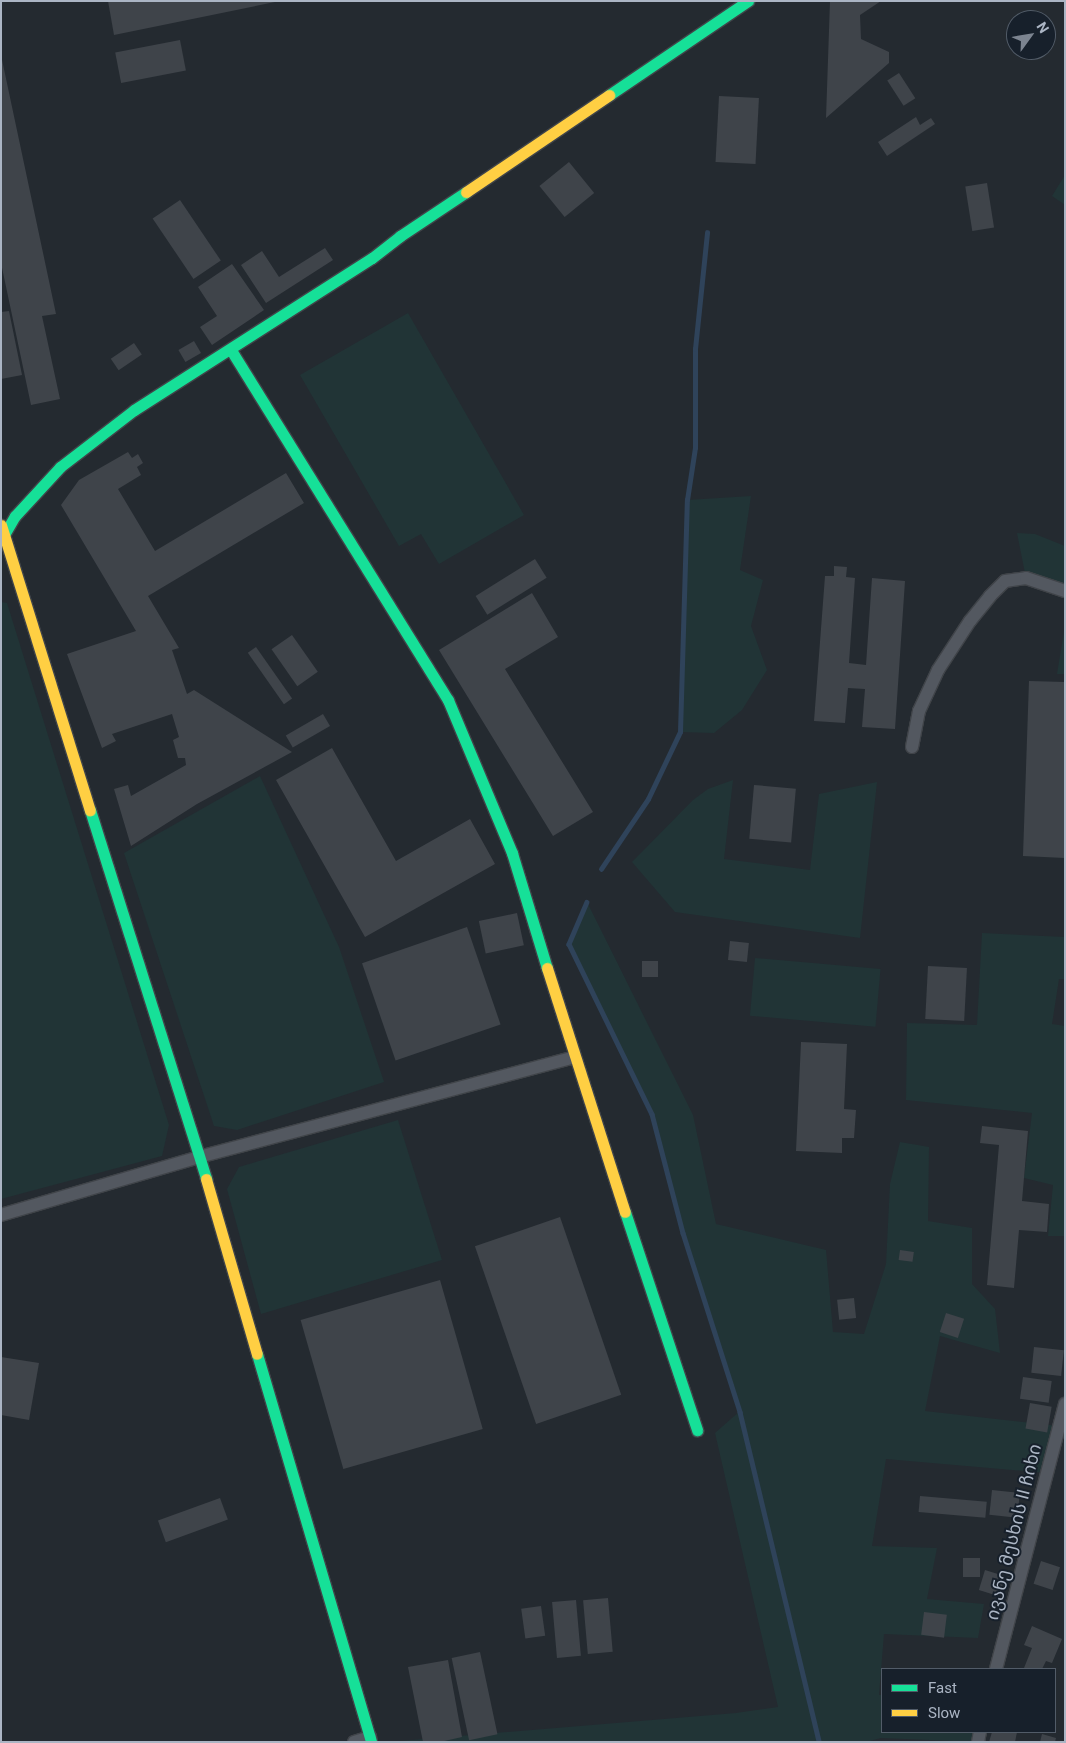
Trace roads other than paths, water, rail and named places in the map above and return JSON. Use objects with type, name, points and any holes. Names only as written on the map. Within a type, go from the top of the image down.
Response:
[{"type":"street","points":[[354,1742],[370,1739],[199,1157],[2,533],[14,516],[60,467],[134,410],[231,350],[372,258],[400,236],[748,1]]},
{"type":"street","points":[[231,350],[448,700],[512,853],[574,1057],[697,1430]]},
{"type":"street","points":[[912,747],[919,711],[938,670],[970,620],[990,596],[1005,581],[1026,578],[1065,591]]},
{"type":"street","points":[[1,1215],[199,1157],[574,1057]]},
{"type":"street","name":"ივანე მესხის II ჩიხი","points":[[996,1668],[1065,1404]]},
{"type":"waterway","points":[[601,869],[648,799],[680,732],[687,500],[695,448],[695,349],[707,233]]},
{"type":"waterway","points":[[587,902],[569,944],[652,1114],[683,1233],[740,1412],[819,1742]]}]
